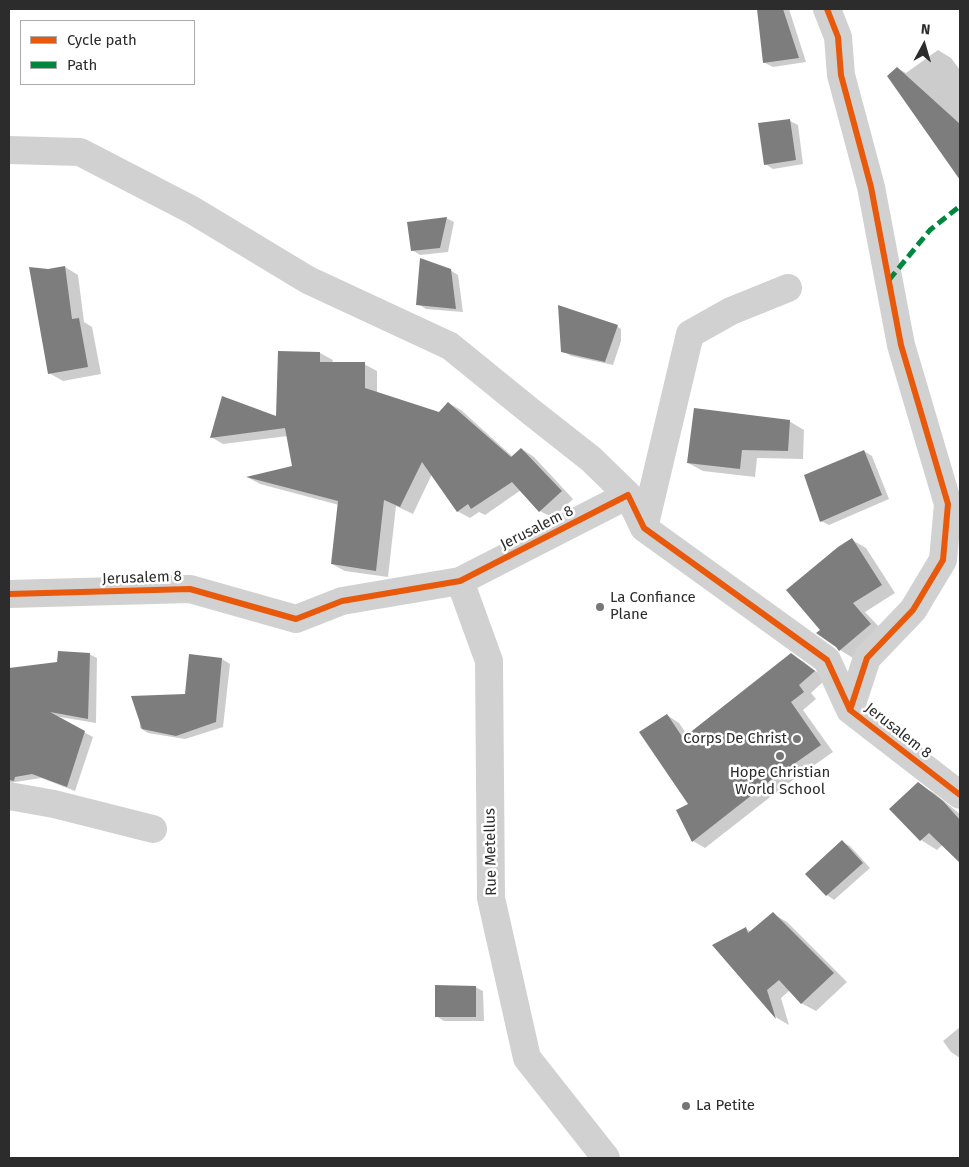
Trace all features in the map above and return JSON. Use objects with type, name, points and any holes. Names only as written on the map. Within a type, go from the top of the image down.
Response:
[{"type":"street","points":[[827,9],[838,37],[841,75],[871,187],[901,345],[948,504],[943,560],[913,610],[867,658],[850,710]]},
{"type":"street","points":[[9,150],[80,152],[192,210],[308,280],[450,346],[591,458],[628,495]]},
{"type":"street","points":[[644,528],[690,334],[731,311],[788,288]]},
{"type":"street","name":"Jerusalem 8","points":[[9,594],[190,589],[296,619],[342,601],[460,581],[628,495],[644,528],[827,660],[850,710],[960,795]]},
{"type":"street","name":"Rue Metellus","points":[[460,581],[489,661],[491,898],[527,1058],[606,1158]]},
{"type":"street","points":[[9,796],[54,804],[153,829]]},
{"type":"building","points":[[757,9],[783,9],[799,58],[763,63]]},
{"type":"building","points":[[897,67],[960,124],[960,180],[887,76]]},
{"type":"building","points":[[790,119],[796,160],[764,165],[758,123]]},
{"type":"building","points":[[447,217],[440,248],[411,251],[407,222]]},
{"type":"building","points":[[420,258],[451,269],[456,309],[416,305]]},
{"type":"building","points":[[65,266],[72,319],[79,318],[88,367],[48,374],[29,267],[48,269]]},
{"type":"building","points":[[558,305],[618,325],[605,362],[561,352]]},
{"type":"building","points":[[278,351],[320,352],[320,362],[365,362],[365,388],[439,412],[448,402],[511,457],[521,448],[562,491],[539,512],[512,482],[471,509],[468,504],[457,512],[422,462],[400,507],[384,500],[376,571],[331,564],[338,501],[246,477],[292,466],[285,428],[210,438],[222,396],[276,416]]},
{"type":"building","points":[[694,408],[790,420],[788,451],[742,450],[740,469],[687,463]]},
{"type":"building","points":[[864,450],[882,495],[820,522],[804,475]]},
{"type":"building","points":[[852,538],[882,585],[853,603],[871,624],[839,651],[816,633],[820,630],[786,590],[838,547]]},
{"type":"building","points":[[58,651],[90,653],[88,719],[50,712],[85,731],[67,787],[32,774],[15,777],[14,781],[9,780],[9,668],[57,662]]},
{"type":"building","points":[[791,653],[815,671],[799,685],[804,692],[791,702],[821,745],[771,780],[692,842],[676,810],[688,804],[639,732],[667,714],[683,738]]},
{"type":"building","points":[[189,654],[222,658],[216,722],[176,736],[142,729],[131,696],[185,694]]},
{"type":"building","points":[[918,782],[943,801],[960,820],[960,863],[929,833],[920,841],[889,809]]},
{"type":"building","points":[[842,840],[863,863],[826,896],[805,874]]},
{"type":"building","points":[[773,912],[834,973],[801,1004],[779,980],[767,990],[776,1019],[712,945],[746,927],[748,933]]},
{"type":"building","points":[[435,985],[476,986],[476,1017],[435,1017]]},
{"type":"marked path","points":[[889,280],[930,230],[960,206]]},
{"type":"cycle path","points":[[827,9],[838,37],[841,75],[871,187],[901,345],[948,504],[943,560],[913,610],[867,658],[850,710]]},
{"type":"cycle path","points":[[9,594],[190,589],[296,619],[342,601],[460,581],[628,495],[644,528],[827,660],[850,710],[960,795]]},
{"type":"place","name":"La Confiance Plane","points":[[600,607]]},
{"type":"place","name":"Corps De Christ","points":[[797,739]]},
{"type":"place","name":"Hope Christian World School","points":[[780,756]]},
{"type":"place","name":"La Petite","points":[[686,1106]]}]
